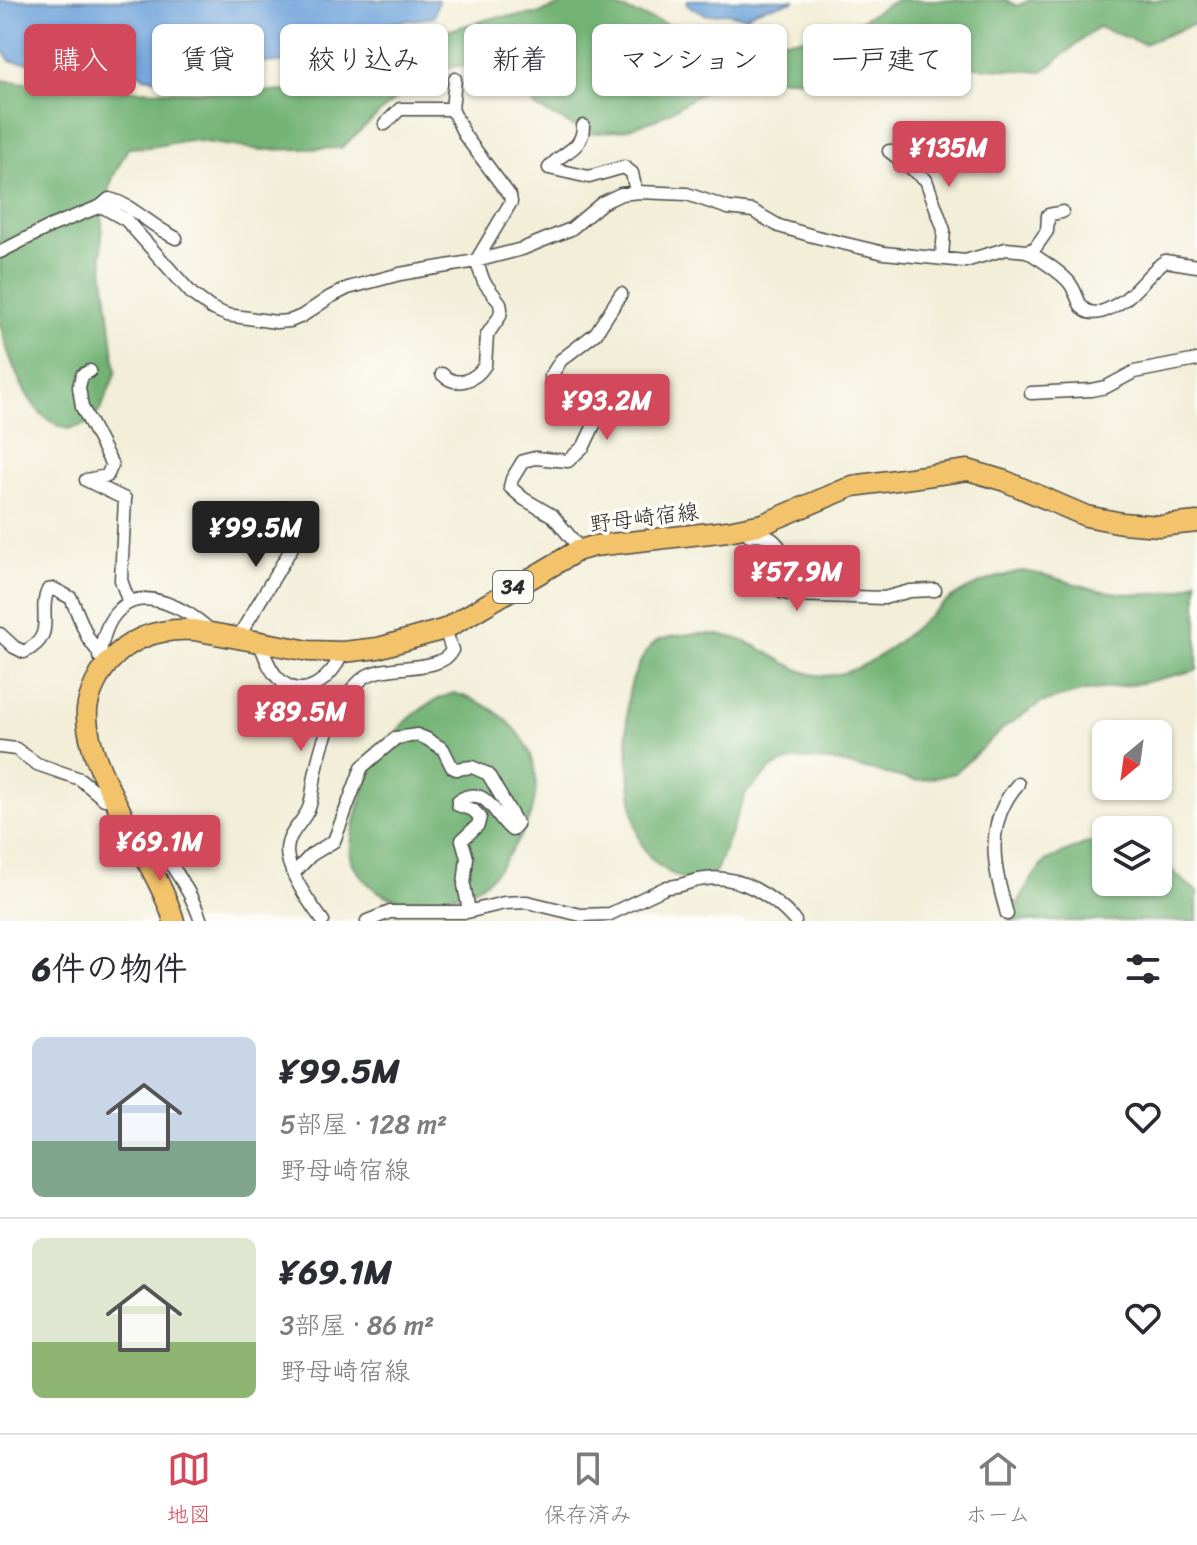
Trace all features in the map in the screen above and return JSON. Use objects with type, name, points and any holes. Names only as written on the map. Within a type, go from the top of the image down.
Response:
[{"type":"main road","name":"野母崎宿線","points":[[174,921],[95,753],[89,725],[90,699],[100,663],[149,635],[179,629],[309,651],[343,652],[391,645],[445,629],[559,560],[581,550],[763,524],[853,486],[920,474],[968,470],[1005,481],[1086,516],[1122,523],[1160,526],[1197,522]]},
{"type":"street","points":[[455,79],[452,109],[465,136],[510,196],[511,202],[476,261]]},
{"type":"street","points":[[385,124],[400,109],[452,109]]},
{"type":"street","points":[[583,126],[579,144],[549,168],[589,177],[624,167],[634,178],[636,192]]},
{"type":"street","points":[[889,151],[926,180],[944,230],[942,257]]},
{"type":"street","points":[[101,206],[126,220],[192,294],[227,315],[290,321],[348,288],[522,249],[571,229],[610,198],[636,192],[687,194],[728,208],[753,211],[779,226],[884,253],[965,261],[1006,249],[1027,251],[1035,248],[1047,231],[1048,215],[1062,212]]},
{"type":"street","points":[[0,252],[51,226],[101,206],[109,199],[176,238]]},
{"type":"street","points":[[1027,251],[1067,280],[1086,311],[1095,313],[1105,311],[1124,299],[1165,261],[1197,266]]},
{"type":"street","points":[[442,374],[455,382],[472,378],[481,371],[485,365],[487,335],[500,316],[500,303],[484,282],[476,261]]},
{"type":"street","points":[[581,550],[553,516],[510,487],[523,461],[535,458],[568,461],[584,446],[594,425],[592,420],[561,396],[552,384],[551,376],[561,360],[596,333],[621,294]]},
{"type":"street","points":[[1031,393],[1091,390],[1106,387],[1134,372],[1197,360]]},
{"type":"street","points":[[90,371],[82,375],[80,397],[112,465],[107,476],[86,480],[125,499],[121,580],[129,603]]},
{"type":"street","points":[[237,639],[296,541],[305,513]]},
{"type":"street","points":[[733,530],[737,535],[744,536],[763,534],[777,543],[784,562],[778,585],[781,592],[884,598],[910,591],[935,590]]},
{"type":"street","points":[[0,634],[24,652],[33,647],[46,628],[44,598],[48,590],[54,589],[71,598],[100,663]]},
{"type":"street","points":[[100,663],[109,622],[117,611],[139,599],[171,605],[197,619],[212,633]]},
{"type":"street","points":[[323,921],[289,864],[288,841],[310,805],[321,746],[342,703],[363,678],[372,673],[435,663],[448,657],[452,650],[445,629]]},
{"type":"street","points":[[260,644],[276,676],[284,684],[298,688],[320,684],[337,666],[343,652]]},
{"type":"street","points":[[294,873],[311,855],[334,841],[357,777],[368,760],[396,738],[417,735],[443,749],[456,769],[472,767],[488,774],[517,824],[512,830],[507,827],[491,803],[482,798],[469,796],[458,801],[458,805],[475,811],[480,817],[478,825],[462,840],[467,858],[464,885],[469,911]]},
{"type":"street","points":[[0,747],[16,749],[37,764],[80,779],[104,799],[115,799]]},
{"type":"street","points":[[1007,914],[993,862],[1002,807],[1018,784]]},
{"type":"street","points":[[132,831],[144,835],[187,887],[201,921]]},
{"type":"street","points":[[367,921],[390,912],[469,911],[504,903],[527,902],[581,915],[610,914],[667,887],[724,877],[755,889],[782,907],[795,921]]},
{"type":"green space","points":[[575,0],[595,0],[666,24],[592,24],[592,96],[697,96],[657,119],[624,130],[589,134],[539,109],[524,96],[576,96],[576,24],[471,24],[492,18],[537,14]]},
{"type":"green space","points":[[896,0],[1006,0],[1017,6],[1030,0],[1197,0],[1197,23],[1144,44],[1098,27],[1042,72],[971,67],[971,24],[855,24]]},
{"type":"green space","points":[[464,26],[464,66],[448,67],[448,31]]},
{"type":"green space","points":[[803,38],[803,80],[787,79],[787,40]]},
{"type":"green space","points":[[0,80],[24,83],[24,96],[136,96],[136,90],[152,90],[152,96],[264,96],[264,92],[280,91],[280,96],[398,96],[341,148],[261,150],[190,140],[128,148],[113,177],[102,213],[102,257],[116,372],[101,409],[87,424],[68,429],[50,421],[32,403],[25,390],[12,363],[0,324]]},
{"type":"green space","points":[[1021,571],[1094,589],[1133,594],[1176,591],[1197,580],[1197,670],[1142,683],[1081,692],[1041,703],[1006,726],[955,773],[938,777],[916,781],[832,761],[794,759],[773,767],[746,793],[716,871],[704,882],[676,876],[652,859],[641,843],[634,814],[627,711],[634,677],[653,644],[682,635],[727,636],[745,641],[801,671],[832,675],[869,662],[963,591]]},
{"type":"green space","points":[[454,693],[481,703],[503,717],[519,734],[530,754],[536,775],[535,799],[527,823],[513,848],[488,880],[466,892],[425,901],[391,897],[371,886],[352,861],[351,847],[361,801],[377,757],[398,730],[423,708]]},
{"type":"green space","points":[[1092,842],[1092,896],[1172,896],[1172,871],[1197,892],[1197,921],[1008,921],[1045,861]]},
{"type":"water","points":[[0,0],[438,0],[434,17],[388,24],[280,24],[280,63],[264,62],[264,24],[152,24],[152,78],[136,71],[136,24],[24,24],[24,62],[10,61],[0,45]]},
{"type":"water","points":[[688,0],[795,0],[757,10],[746,17],[725,13],[707,15],[687,5]]}]
